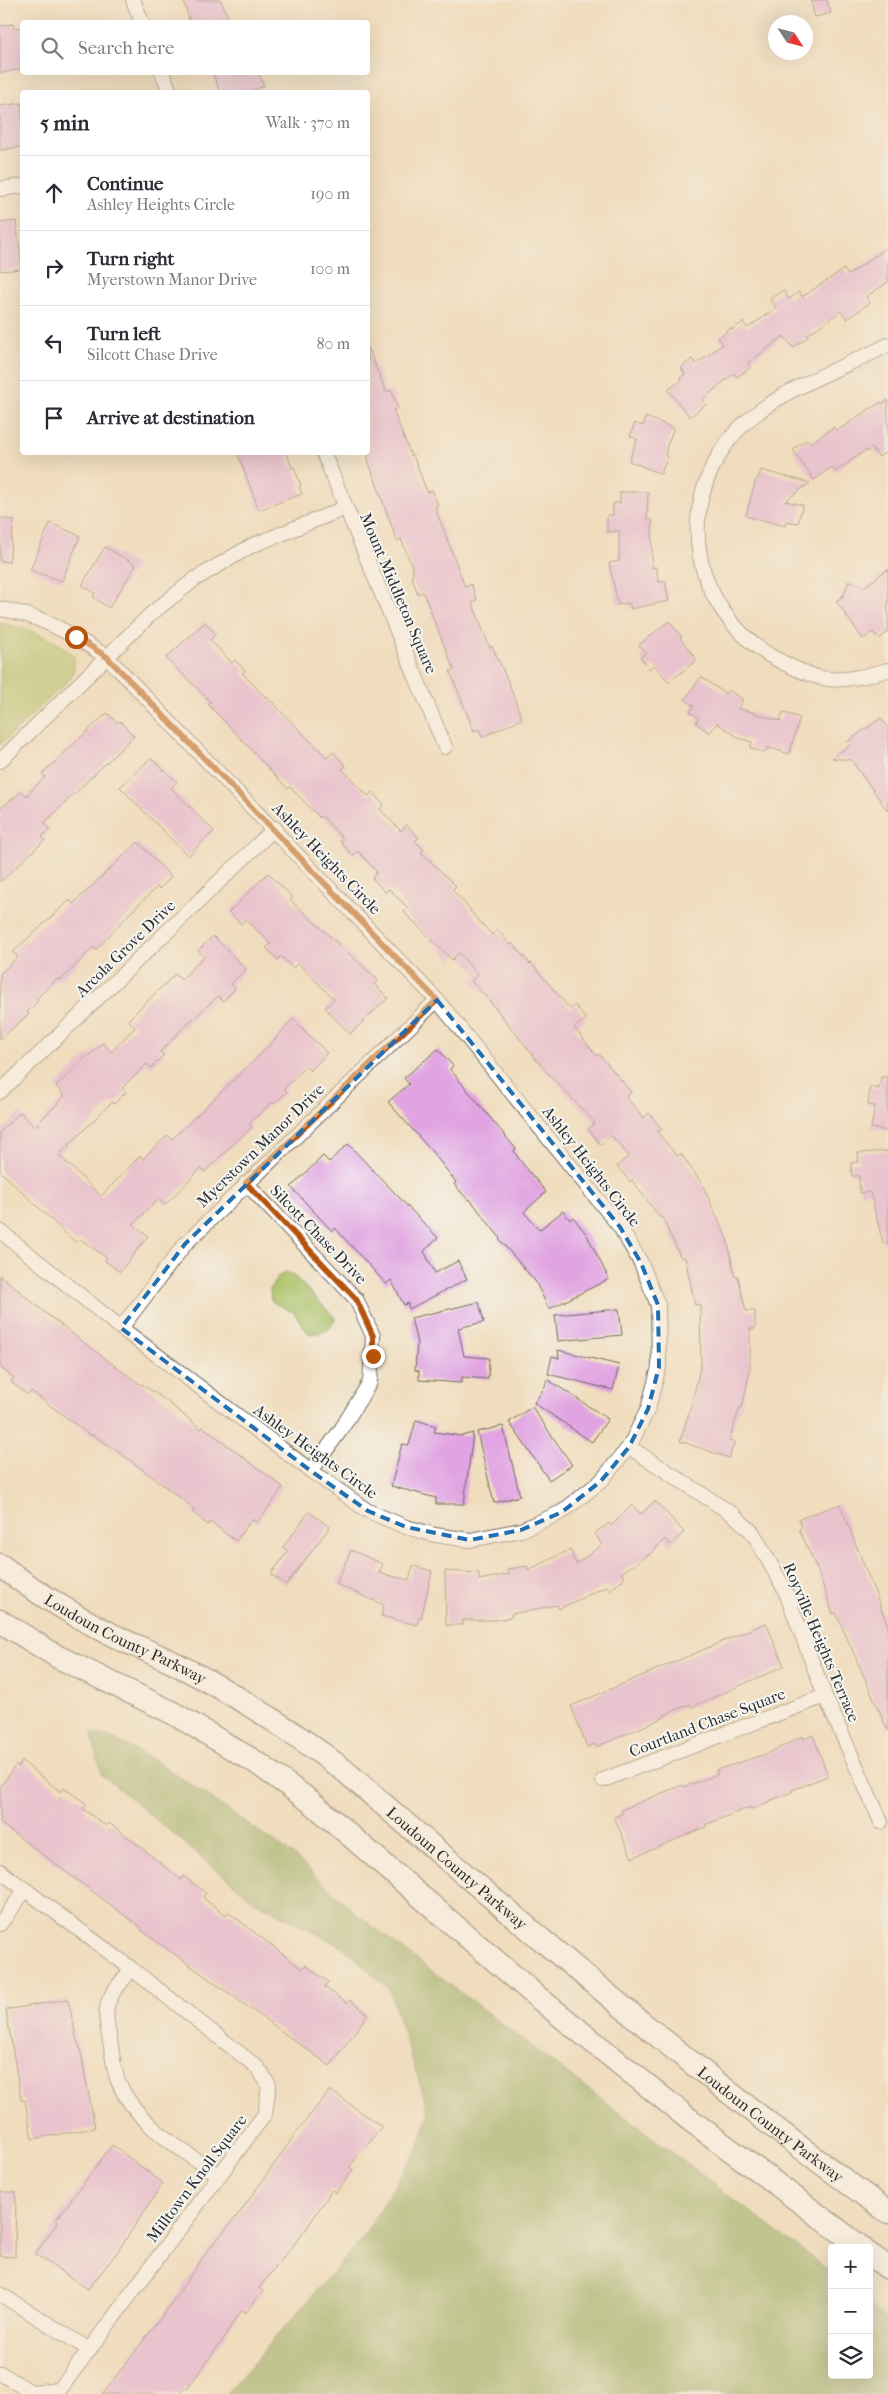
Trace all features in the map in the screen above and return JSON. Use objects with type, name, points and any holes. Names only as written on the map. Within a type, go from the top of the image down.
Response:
[{"type":"main road","name":"Loudoun County Parkway","points":[[0,1565],[51,1600],[111,1633],[219,1686],[265,1712],[304,1740],[346,1772],[599,1989],[888,2212]]},
{"type":"main road","points":[[0,1621],[58,1657],[172,1713],[257,1762],[325,1814],[541,2000],[690,2119],[857,2244]]},
{"type":"main road","points":[[873,2257],[888,2268]]},
{"type":"street","points":[[133,0],[141,20]]},
{"type":"street","points":[[163,75],[169,90]]},
{"type":"street","points":[[0,188],[20,186]]},
{"type":"street","points":[[888,345],[852,364],[798,387],[760,410],[731,438],[711,468],[699,508],[697,544],[711,593],[727,618],[754,645],[786,665],[827,679],[856,678],[888,670]]},
{"type":"street","name":"Mount Middleton Square","points":[[324,455],[445,747]]},
{"type":"street","points":[[0,761],[152,613],[195,579],[251,546],[345,508]]},
{"type":"street","name":"Ashley Heights Circle","points":[[0,609],[14,611],[51,624],[107,657],[274,828],[437,1000],[620,1227],[642,1263],[658,1305],[659,1367],[648,1410],[629,1447],[600,1481],[562,1512],[521,1530],[470,1540],[435,1535],[406,1527],[376,1514],[311,1472],[121,1328],[0,1231]]},
{"type":"street","name":"Arcola Grove Drive","points":[[0,1092],[274,828]]},
{"type":"street","name":"Myerstown Manor Drive","points":[[121,1328],[185,1244],[437,1000]]},
{"type":"street","name":"Silcott Chase Drive","points":[[246,1183],[356,1299],[373,1336],[370,1382],[342,1428],[311,1472]]},
{"type":"street","name":"Royville Heights Terrace","points":[[629,1447],[734,1515],[753,1533],[784,1590],[825,1696],[881,1822]]},
{"type":"street","name":"Courtland Chase Square","points":[[603,1780],[825,1696]]},
{"type":"street","name":"Milltown Knoll Square","points":[[0,1871],[132,1968],[257,2067],[269,2085],[265,2114],[60,2389],[31,2392],[0,2373]]},
{"type":"street","points":[[0,1924],[26,1889]]},
{"type":"street","points":[[132,1968],[111,1994],[105,2013],[117,2080],[130,2104],[152,2127],[219,2176]]},
{"type":"street","points":[[0,2294],[90,2350]]},
{"type":"highlighted area","points":[[437,1000],[620,1227],[641,1263],[658,1305],[659,1367],[648,1409],[629,1447],[601,1481],[562,1512],[521,1530],[470,1540],[406,1527],[368,1511],[311,1471],[121,1328],[185,1244]]},
{"type":"green space","points":[[0,623],[30,631],[58,644],[74,656],[74,668],[70,679],[0,745]]},
{"type":"green space","points":[[286,1272],[293,1275],[335,1318],[328,1329],[321,1333],[308,1333],[294,1312],[271,1300],[270,1288],[279,1276]]},
{"type":"green space","points":[[91,1733],[111,1737],[159,1763],[292,1854],[359,1916],[828,2270],[828,2379],[873,2379],[873,2308],[888,2321],[888,2394],[226,2394],[363,2237],[419,2146],[429,2112],[389,1989],[344,1948],[254,1901],[102,1775]]},
{"type":"building","points":[[183,0],[221,0],[229,20],[189,20]]},
{"type":"building","points":[[827,0],[831,13],[815,17],[811,2]]},
{"type":"building","points":[[13,24],[14,28],[20,27],[20,69],[0,73],[0,26]]},
{"type":"building","points":[[213,75],[259,75],[264,86],[254,90],[219,90]]},
{"type":"building","points":[[20,103],[20,147],[0,150],[0,106]]},
{"type":"building","points":[[16,221],[20,269],[0,271],[0,223]]},
{"type":"building","points":[[888,247],[888,282],[866,297],[870,303],[847,319],[841,311],[807,335],[808,337],[793,348],[784,336],[748,363],[751,367],[737,377],[734,373],[702,400],[706,404],[690,417],[668,390],[682,380],[680,378],[685,374],[681,368],[692,359],[696,364],[723,344],[718,338],[731,328],[732,330],[743,322],[748,328],[776,308],[770,299],[783,290],[789,299],[799,292],[802,297],[844,269],[848,275]]},
{"type":"building","points":[[370,352],[386,392],[391,390],[398,408],[393,410],[411,456],[413,455],[427,492],[432,490],[438,506],[435,507],[465,587],[471,584],[477,600],[472,602],[490,648],[492,646],[508,681],[522,719],[482,737],[479,729],[474,731],[450,671],[454,670],[423,592],[418,594],[411,575],[413,574],[412,566],[401,539],[397,541],[368,460],[368,455],[370,455]]},
{"type":"building","points":[[888,400],[888,451],[879,457],[872,448],[867,452],[866,450],[835,472],[832,467],[814,480],[793,450],[808,439],[811,443],[834,427],[837,431],[881,402],[882,404]]},
{"type":"building","points":[[646,417],[674,428],[667,445],[665,455],[668,456],[661,474],[629,461],[637,439],[630,436],[635,423],[643,426]]},
{"type":"building","points":[[238,455],[287,455],[292,468],[294,467],[302,494],[259,510]]},
{"type":"building","points":[[761,470],[810,483],[785,501],[803,505],[798,523],[786,521],[785,526],[746,516],[756,479],[758,479]]},
{"type":"building","points":[[620,492],[648,492],[647,520],[652,520],[652,568],[656,567],[659,582],[665,581],[669,601],[631,609],[629,603],[618,605],[609,563],[619,561],[619,531],[607,532],[607,515],[613,515],[613,503],[620,503]]},
{"type":"building","points":[[0,518],[14,520],[9,562],[0,561]]},
{"type":"building","points":[[50,523],[80,536],[62,581],[30,570]]},
{"type":"building","points":[[105,547],[136,565],[109,608],[93,597],[95,593],[82,585]]},
{"type":"building","points":[[888,569],[888,632],[879,639],[873,632],[863,639],[836,601],[843,596],[849,581],[864,587]]},
{"type":"building","points":[[669,621],[697,660],[669,682],[654,665],[649,669],[640,657],[646,653],[639,645]]},
{"type":"building","points":[[205,622],[216,634],[210,640],[232,663],[235,660],[245,671],[242,673],[265,697],[327,758],[333,752],[346,766],[342,769],[368,796],[372,792],[384,805],[380,809],[401,831],[407,825],[419,838],[415,841],[424,850],[421,852],[456,886],[452,890],[492,935],[498,930],[510,945],[512,943],[531,963],[570,1009],[575,1005],[586,1019],[574,1028],[631,1092],[626,1097],[644,1118],[649,1113],[662,1129],[657,1132],[677,1156],[681,1154],[702,1184],[727,1239],[735,1277],[738,1276],[746,1311],[755,1311],[755,1329],[750,1329],[750,1370],[742,1408],[740,1407],[729,1440],[735,1442],[729,1458],[680,1441],[692,1403],[701,1364],[700,1304],[695,1305],[685,1257],[681,1258],[662,1217],[660,1218],[632,1180],[630,1182],[617,1166],[629,1156],[611,1135],[601,1145],[588,1129],[595,1123],[543,1068],[484,994],[471,981],[478,975],[459,953],[452,960],[404,912],[408,908],[389,889],[385,892],[372,878],[377,872],[358,851],[353,856],[340,841],[343,839],[322,816],[320,818],[290,787],[288,789],[208,704],[211,702],[166,658]]},
{"type":"building","points":[[701,677],[726,694],[729,690],[743,700],[738,708],[780,721],[783,712],[800,718],[789,754],[767,747],[765,753],[750,748],[752,742],[739,738],[717,723],[710,733],[696,723],[699,718],[690,712],[694,706],[685,699]]},
{"type":"building","points":[[107,713],[118,723],[120,721],[134,736],[44,823],[50,829],[42,837],[45,840],[0,882],[0,809],[22,791],[26,796],[45,777],[42,774]]},
{"type":"building","points":[[881,718],[888,727],[888,811],[851,760],[832,758],[849,746],[847,742]]},
{"type":"building","points":[[151,758],[177,782],[171,788],[214,831],[188,856],[120,787]]},
{"type":"building","points":[[138,842],[171,877],[159,889],[157,887],[128,915],[96,950],[94,947],[60,981],[58,978],[36,999],[38,1001],[27,1012],[29,1014],[0,1039],[0,974],[18,957],[13,952],[70,900],[73,904]]},
{"type":"building","points":[[268,873],[293,898],[290,900],[378,980],[374,984],[388,998],[350,1034],[325,1008],[334,999],[298,963],[293,968],[281,956],[278,960],[266,948],[271,944],[246,919],[241,924],[229,912]]},
{"type":"building","points":[[213,936],[246,969],[231,984],[235,989],[223,1001],[218,996],[180,1031],[160,1052],[164,1055],[151,1068],[147,1064],[122,1088],[126,1092],[114,1104],[112,1102],[59,1155],[101,1196],[140,1156],[143,1159],[168,1135],[172,1139],[269,1046],[293,1019],[327,1053],[310,1071],[306,1066],[284,1089],[287,1092],[274,1104],[272,1102],[249,1124],[252,1127],[204,1172],[201,1168],[165,1205],[159,1199],[133,1224],[148,1236],[120,1272],[105,1261],[107,1258],[80,1239],[76,1243],[0,1171],[0,1132],[20,1112],[34,1127],[65,1096],[56,1086],[103,1043],[111,1052],[135,1027],[128,1020],[175,974],[181,980],[204,956],[198,951]]},
{"type":"building","points":[[438,1049],[453,1066],[450,1069],[516,1149],[514,1151],[519,1159],[546,1192],[524,1212],[539,1230],[563,1211],[570,1220],[573,1217],[587,1235],[609,1279],[549,1309],[535,1281],[499,1239],[470,1199],[468,1200],[454,1184],[456,1182],[434,1154],[388,1102],[409,1084],[404,1078]]},
{"type":"building","points":[[881,1077],[888,1077],[888,1131],[871,1128],[875,1106],[868,1105],[870,1087],[879,1089]]},
{"type":"building","points":[[348,1144],[438,1238],[424,1251],[435,1273],[458,1261],[467,1279],[409,1309],[408,1303],[404,1305],[391,1280],[386,1284],[335,1228],[332,1231],[291,1187],[323,1156],[329,1162]]},
{"type":"building","points":[[888,1151],[888,1243],[883,1243],[870,1192],[860,1193],[859,1176],[852,1176],[851,1163],[859,1162],[858,1153]]},
{"type":"building","points":[[0,1275],[44,1312],[103,1357],[141,1385],[164,1399],[201,1429],[203,1427],[283,1487],[257,1523],[252,1519],[236,1541],[210,1522],[208,1525],[192,1512],[195,1509],[123,1455],[92,1434],[91,1436],[31,1391],[28,1395],[11,1382],[14,1378],[0,1367]]},
{"type":"building","points":[[479,1302],[484,1322],[458,1328],[464,1356],[489,1358],[488,1379],[462,1377],[461,1383],[419,1380],[419,1371],[415,1370],[417,1343],[411,1318]]},
{"type":"building","points":[[619,1309],[622,1335],[558,1341],[555,1315]]},
{"type":"building","points":[[558,1350],[619,1365],[613,1390],[548,1374],[552,1356],[559,1358]]},
{"type":"building","points":[[547,1379],[608,1419],[592,1442],[534,1403],[545,1387]]},
{"type":"building","points":[[532,1407],[572,1465],[549,1480],[509,1422]]},
{"type":"building","points":[[416,1420],[436,1426],[434,1432],[462,1436],[473,1433],[464,1504],[436,1504],[436,1498],[391,1486],[402,1444],[409,1445]]},
{"type":"building","points":[[503,1426],[520,1496],[494,1503],[477,1432]]},
{"type":"building","points":[[655,1501],[684,1532],[670,1545],[665,1539],[650,1554],[621,1573],[625,1578],[610,1590],[607,1586],[559,1609],[557,1605],[511,1614],[512,1617],[496,1620],[463,1620],[463,1625],[446,1625],[445,1571],[479,1573],[479,1580],[509,1574],[508,1569],[527,1566],[528,1570],[570,1550],[576,1564],[602,1545],[595,1533],[609,1523],[611,1526],[632,1505],[641,1514]]},
{"type":"building","points":[[840,1504],[888,1626],[888,1731],[836,1613],[833,1614],[818,1571],[799,1529],[802,1527],[799,1519]]},
{"type":"building","points":[[309,1512],[330,1527],[286,1585],[271,1574],[288,1551],[283,1547]]},
{"type":"building","points":[[351,1550],[383,1564],[379,1573],[409,1580],[413,1566],[432,1571],[421,1618],[419,1617],[417,1625],[381,1616],[384,1605],[336,1584]]},
{"type":"building","points":[[766,1623],[784,1666],[692,1707],[690,1704],[664,1715],[665,1717],[596,1747],[595,1744],[587,1747],[571,1706]]},
{"type":"building","points":[[813,1735],[828,1776],[792,1790],[792,1792],[767,1803],[751,1809],[750,1807],[705,1825],[706,1827],[632,1858],[614,1817],[622,1814],[621,1810],[682,1785],[683,1787],[718,1774],[716,1770],[769,1753],[803,1736],[804,1739]]},
{"type":"building","points":[[22,1761],[61,1792],[64,1788],[87,1804],[83,1809],[106,1826],[109,1823],[127,1836],[181,1880],[183,1876],[206,1893],[203,1898],[226,1915],[228,1912],[302,1969],[305,1965],[328,1982],[324,1987],[347,2003],[350,2000],[368,2014],[330,2066],[141,1930],[142,1928],[0,1823],[0,1787],[16,1765],[18,1767]]},
{"type":"building","points":[[68,1999],[80,2048],[95,2128],[32,2139],[25,2100],[21,2100],[6,2010]]},
{"type":"building","points":[[330,2090],[382,2127],[349,2167],[353,2170],[336,2193],[332,2190],[304,2232],[259,2288],[263,2291],[246,2313],[242,2310],[187,2389],[185,2387],[180,2394],[102,2394],[163,2315],[209,2249],[241,2211],[299,2129]]},
{"type":"building","points":[[112,2145],[163,2183],[118,2251],[88,2289],[35,2254],[58,2222],[56,2220]]},
{"type":"building","points":[[0,2192],[16,2192],[15,2257],[0,2256]]},
{"type":"route","points":[[76,637],[107,657],[274,828],[437,1000],[246,1183],[356,1299],[373,1336],[373,1356]]}]
